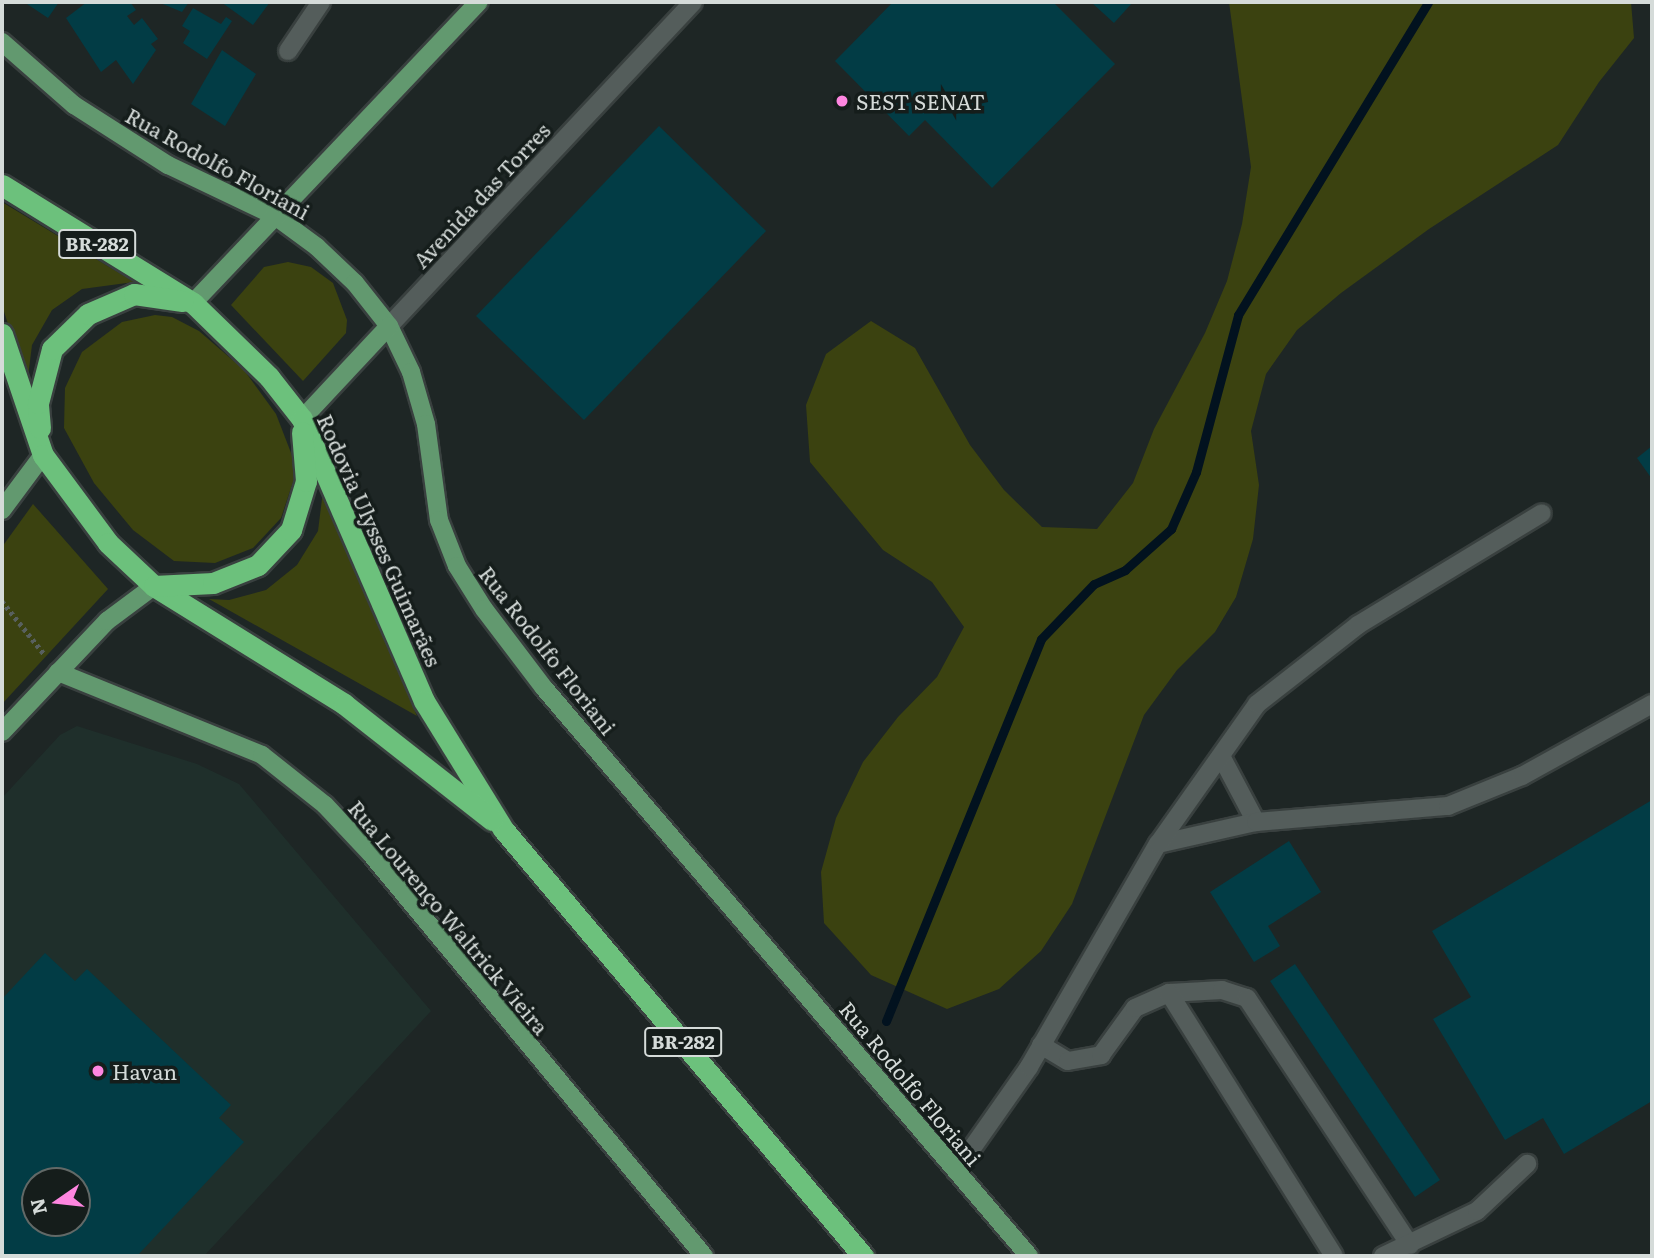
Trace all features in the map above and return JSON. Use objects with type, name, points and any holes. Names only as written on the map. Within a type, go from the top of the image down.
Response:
[{"type":"highway","name":"Rodovia Ulysses Guimarães","points":[[2,186],[193,303],[269,377],[302,419],[424,701],[503,829],[863,1256]]},
{"type":"highway","points":[[43,454],[38,402],[52,349],[88,314],[134,294],[193,303]]},
{"type":"highway","name":"Rodovia Ulysses Guimarães","points":[[2,334],[43,454],[108,543],[154,586],[344,704],[503,829]]},
{"type":"highway","points":[[154,586],[224,578],[258,565],[291,530],[306,481],[302,419]]},
{"type":"main road","points":[[193,303],[479,2]]},
{"type":"main road","name":"Rua Rodolfo Floriani","points":[[2,42],[85,112],[168,165],[275,216],[317,247],[355,283],[389,326],[411,372],[425,424],[439,520],[457,566],[484,609],[544,688],[1029,1256]]},
{"type":"main road","name":"Avenida das Torres","points":[[302,419],[389,326]]},
{"type":"main road","points":[[2,510],[43,454]]},
{"type":"main road","points":[[2,732],[107,621],[154,586]]},
{"type":"main road","name":"Rua Lourenço Waltrick Vieira","points":[[58,672],[262,755],[325,805],[704,1256]]},
{"type":"street","points":[[288,51],[321,2]]},
{"type":"street","name":"Avenida das Torres","points":[[389,326],[693,2]]},
{"type":"street","points":[[956,1171],[1041,1045],[1158,844],[1257,704],[1358,625],[1542,513]]},
{"type":"street","points":[[1158,844],[1256,822],[1448,806],[1522,776],[1652,704]]},
{"type":"street","points":[[1221,757],[1256,822]]},
{"type":"street","points":[[1041,1045],[1068,1061],[1101,1055],[1135,1008],[1169,993],[1222,990],[1247,998],[1410,1245]]},
{"type":"street","points":[[1169,993],[1334,1256]]},
{"type":"street","points":[[1383,1256],[1477,1211],[1527,1164]]},
{"type":"path","points":[[2,601],[58,672]]},
{"type":"shaded area","points":[[77,726],[197,764],[239,784],[431,1011],[204,1256],[2,1256],[2,798],[60,735]]},
{"type":"green space","points":[[1229,2],[1631,2],[1634,38],[1599,82],[1558,145],[1429,229],[1341,293],[1297,330],[1266,374],[1251,431],[1259,485],[1253,539],[1236,597],[1215,632],[1177,670],[1144,715],[1072,904],[1041,951],[999,989],[947,1009],[871,975],[824,923],[821,872],[836,818],[863,762],[898,717],[937,677],[964,627],[932,582],[883,550],[810,462],[806,405],[826,354],[871,321],[915,348],[970,445],[1004,490],[1042,527],[1097,529],[1133,483],[1154,429],[1205,333],[1227,281],[1242,224],[1251,167]]},
{"type":"green space","points":[[2,202],[134,282],[82,289],[52,310],[32,345],[27,385],[2,305]]},
{"type":"green space","points":[[288,262],[311,267],[333,283],[347,320],[346,333],[303,381],[231,305],[264,267]]},
{"type":"green space","points":[[155,315],[172,317],[199,331],[244,370],[276,414],[293,458],[294,479],[281,518],[253,548],[215,563],[174,561],[133,530],[94,483],[64,428],[65,388],[82,352],[122,322]]},
{"type":"green space","points":[[323,491],[417,716],[209,599],[229,600],[266,590],[297,565],[318,531]]},
{"type":"green space","points":[[33,504],[108,589],[2,704],[2,547]]},
{"type":"building","points":[[24,2],[59,2],[48,18]]},
{"type":"building","points":[[87,2],[130,2],[136,10],[127,16],[134,25],[142,18],[158,39],[151,44],[156,50],[133,84],[116,60],[101,72],[66,18]]},
{"type":"building","points":[[158,2],[189,2],[182,12]]},
{"type":"building","points":[[221,2],[270,2],[253,25]]},
{"type":"building","points":[[893,2],[1053,2],[1115,64],[992,188],[925,120],[909,136],[835,61]]},
{"type":"building","points":[[1091,2],[1133,2],[1114,23]]},
{"type":"building","points":[[193,8],[221,24],[226,17],[232,21],[207,59],[183,43],[190,31],[182,26]]},
{"type":"building","points":[[222,50],[256,74],[225,126],[191,104]]},
{"type":"building","points":[[659,126],[766,231],[584,420],[476,316]]},
{"type":"building","points":[[1652,446],[1652,479],[1637,458]]},
{"type":"building","points":[[1652,800],[1652,1101],[1564,1154],[1543,1118],[1505,1140],[1433,1019],[1471,997],[1432,931]]},
{"type":"building","points":[[1289,841],[1321,892],[1268,926],[1280,946],[1254,962],[1210,892]]},
{"type":"building","name":"Havan","points":[[45,953],[75,981],[87,969],[231,1105],[219,1118],[244,1142],[137,1256],[2,1256],[2,999]]},
{"type":"building","points":[[1295,964],[1440,1180],[1415,1197],[1270,981]]},
{"type":"waterway","points":[[886,1021],[1041,639],[1094,584],[1125,570],[1171,529],[1196,472],[1238,315],[1428,2]]},
{"type":"place","name":"SEST SENAT","points":[[842,101]]},
{"type":"place","name":"Havan","points":[[98,1071]]}]
